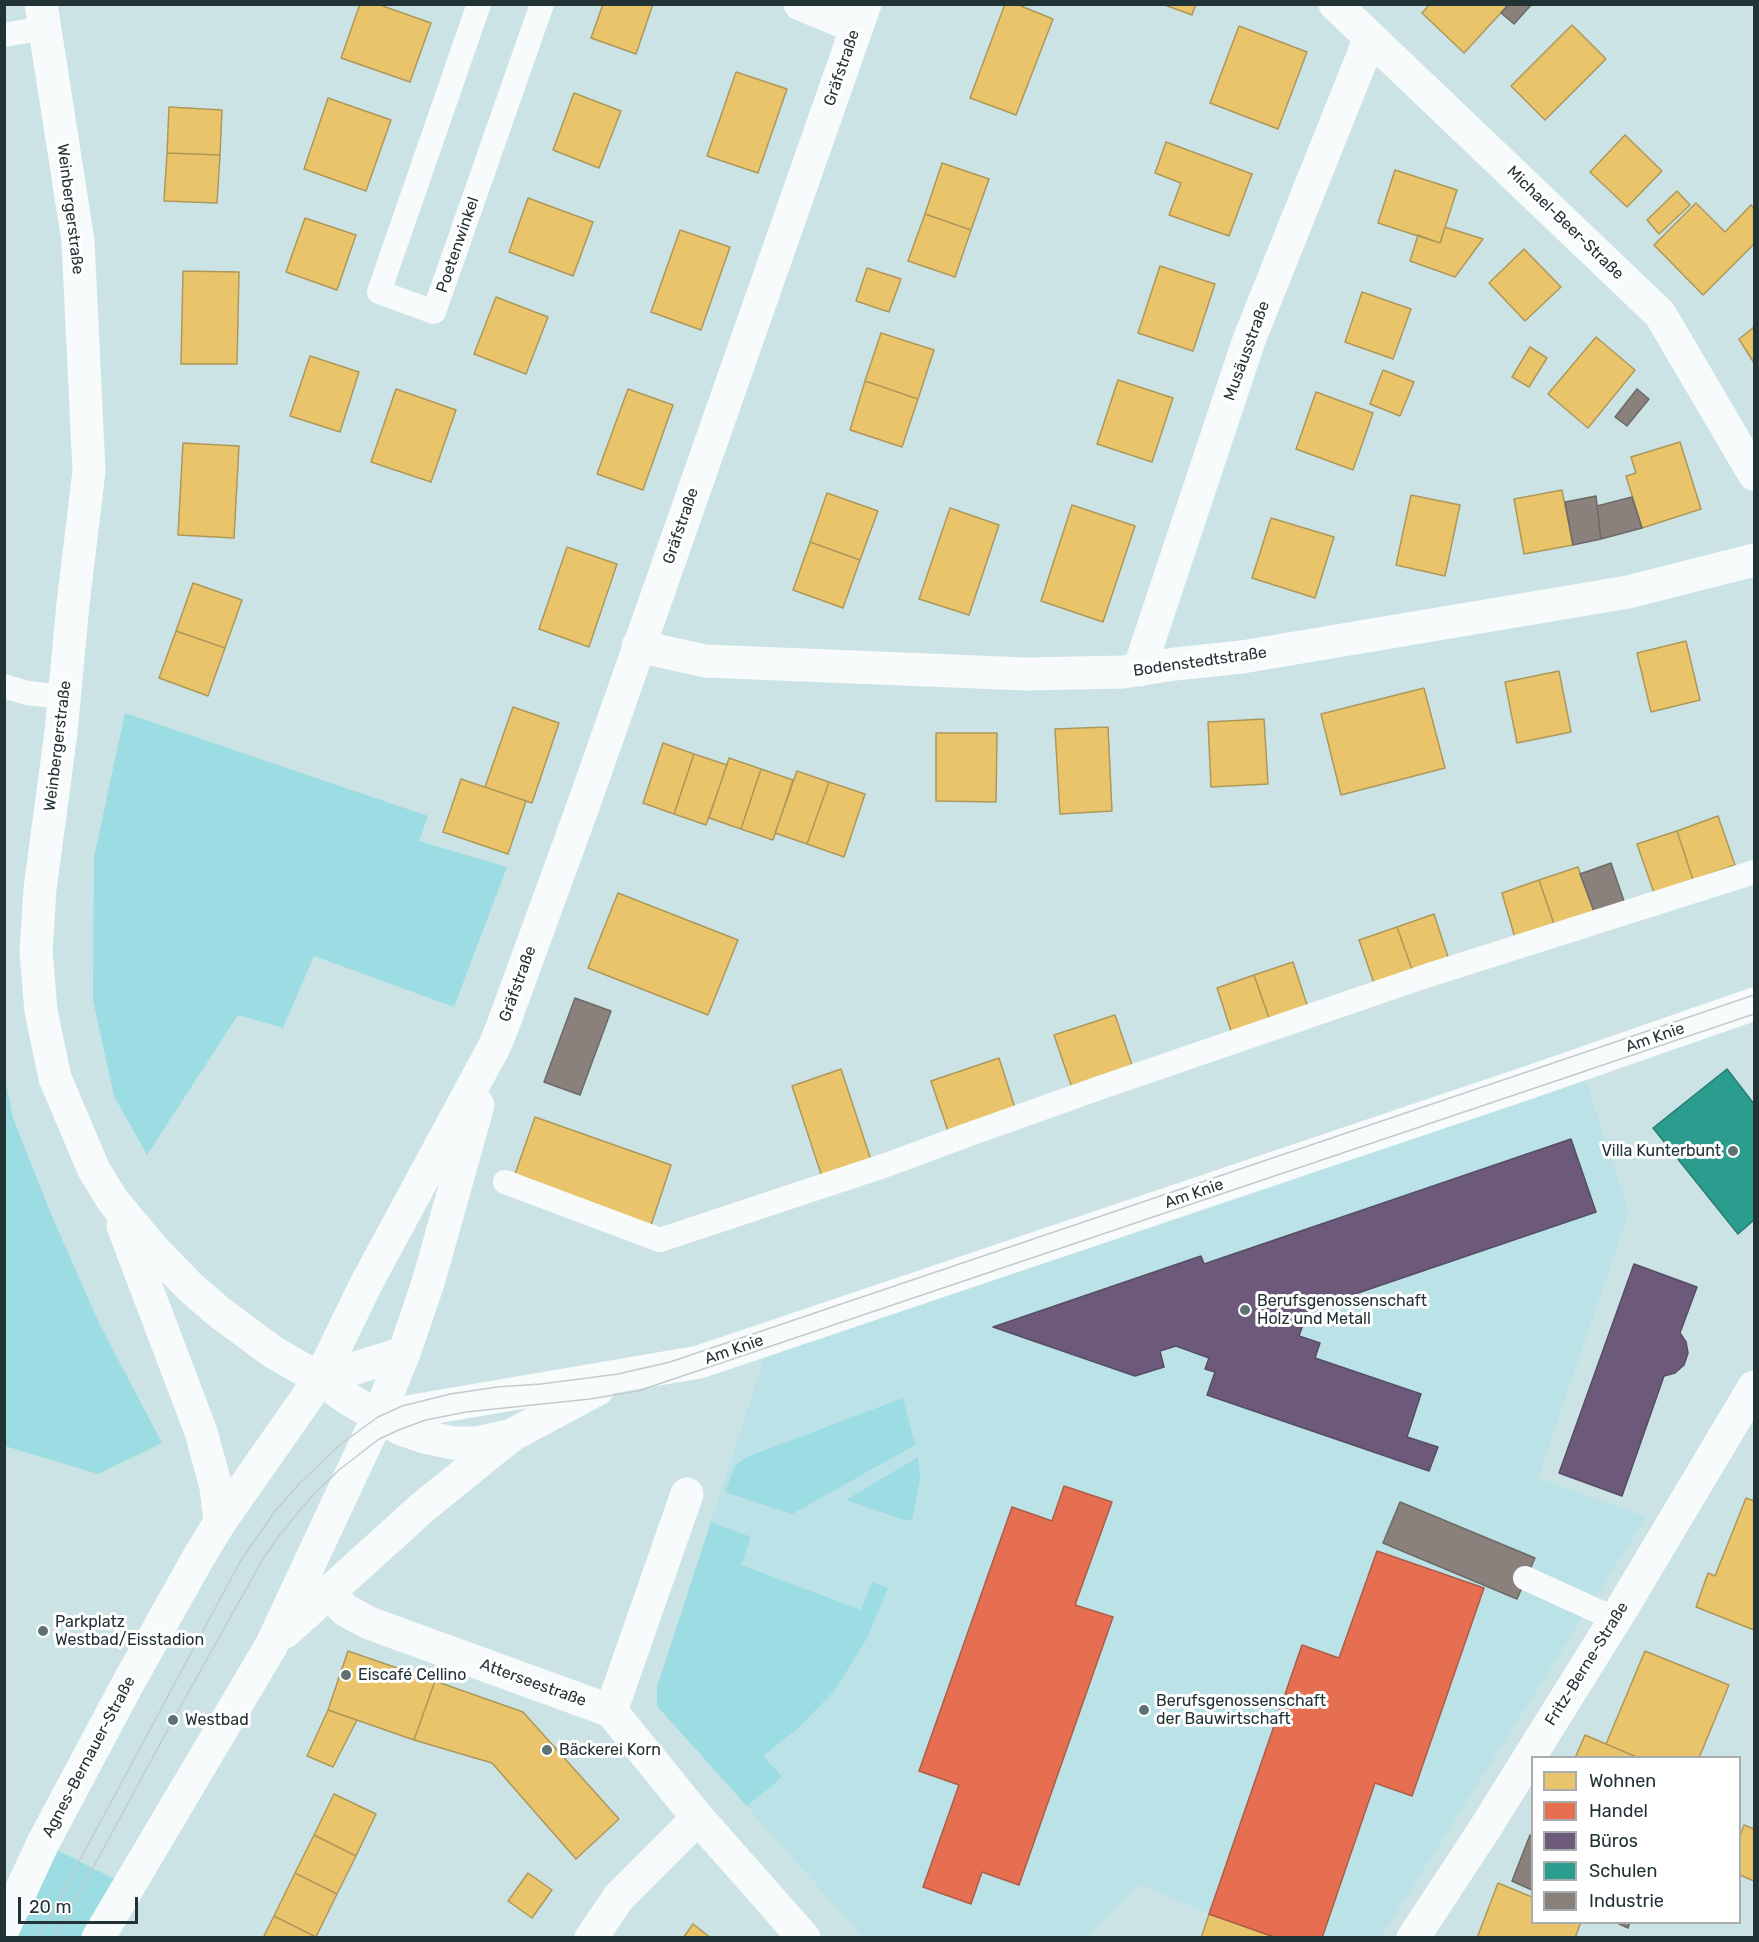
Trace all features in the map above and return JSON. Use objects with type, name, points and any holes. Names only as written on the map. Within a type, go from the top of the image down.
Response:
[{"type":"street","points":[[800,4],[860,16]]},
{"type":"street","name":"Michael-Beer-Straße","points":[[1335,4],[1660,314],[1755,474]]},
{"type":"street","name":"Weinbergerstraße","points":[[42,16],[78,241],[88,471],[64,697],[40,889],[36,952],[41,1011],[55,1078],[94,1170],[113,1202],[190,1287],[260,1342],[378,1417],[412,1433],[453,1443],[477,1443],[512,1435]]},
{"type":"street","name":"Gräfstraße","points":[[271,1646],[378,1417],[404,1353],[428,1284],[494,1047],[586,798],[860,16]]},
{"type":"street","name":"Musäusstraße","points":[[1139,670],[1249,340],[1370,38]]},
{"type":"street","name":"Bodenstedtstraße","points":[[638,646],[705,661],[1026,674],[1139,670],[1242,657],[1628,592],[1755,560]]},
{"type":"street","name":"Am Knie","points":[[378,1417],[699,1362],[1755,1004]]},
{"type":"street","name":"Gräfstraße","points":[[320,1379],[366,1284],[494,1047]]},
{"type":"street","points":[[113,1202],[201,1432],[216,1487],[220,1522]]},
{"type":"street","points":[[320,1379],[404,1353]]},
{"type":"street","name":"Am Knie","points":[[328,1592],[423,1507],[512,1435],[631,1373]]},
{"type":"street","name":"Agnes-Bernauer-Straße","points":[[4,1927],[54,1822],[126,1687],[220,1522],[320,1379]]},
{"type":"street","name":"Fritz-Berne-Straße","points":[[1413,1938],[1484,1830],[1615,1619],[1755,1387]]},
{"type":"street","points":[[687,1494],[610,1711],[698,1818],[804,1938]]},
{"type":"street","points":[[98,1938],[271,1646],[328,1592]]},
{"type":"street","name":"Atterseestraße","points":[[328,1592],[345,1610],[369,1623],[610,1711]]},
{"type":"street","points":[[591,1938],[619,1896],[698,1818]]},
{"type":"lane","name":"Poetenwinkel","points":[[479,4],[379,292],[434,312],[542,4]]},
{"type":"lane","points":[[4,35],[42,16]]},
{"type":"lane","points":[[4,687],[27,693],[64,697]]},
{"type":"lane","points":[[505,1182],[660,1239],[889,1164],[1069,1099],[1418,979],[1755,872]]},
{"type":"lane","points":[[1525,1578],[1615,1619]]},
{"type":"shaded area","points":[[125,713],[428,816],[419,841],[507,867],[454,1007],[314,956],[283,1028],[238,1015],[147,1155],[114,1096],[93,1000],[94,857]]},
{"type":"shaded area","points":[[5,1078],[13,1118],[51,1214],[100,1325],[162,1443],[98,1474],[5,1446]]},
{"type":"shaded area","points":[[1585,1079],[1629,1212],[1538,1478],[1646,1517],[1381,1937],[1276,1937],[1209,1914],[1141,1884],[1087,1937],[863,1937],[657,1706],[657,1687],[765,1356]]},
{"type":"shaded area","points":[[903,1398],[915,1445],[792,1514],[725,1492],[735,1466],[747,1457]]},
{"type":"shaded area","points":[[918,1457],[920,1478],[912,1520],[902,1519],[846,1500]]},
{"type":"shaded area","points":[[711,1522],[751,1537],[741,1565],[861,1610],[872,1582],[888,1588],[867,1638],[835,1690],[797,1729],[763,1756],[782,1777],[747,1806],[657,1706],[657,1687]]},
{"type":"shaded area","points":[[57,1850],[117,1880],[82,1937],[17,1938]]},
{"type":"building: Wohnen","points":[[360,4],[377,4],[431,23],[410,82],[341,58]]},
{"type":"building: Wohnen","points":[[603,4],[653,4],[636,54],[591,38]]},
{"type":"building: Wohnen","points":[[1005,4],[1016,4],[1053,19],[1016,115],[970,98]]},
{"type":"building: Wohnen","points":[[1162,4],[1196,4],[1192,15]]},
{"type":"building: Wohnen","points":[[1430,4],[1509,4],[1464,53],[1422,13]]},
{"type":"building: Wohnen","points":[[1572,25],[1606,59],[1545,120],[1511,86]]},
{"type":"building: Wohnen","points":[[1239,26],[1307,52],[1278,129],[1210,103]]},
{"type":"building: Wohnen","points":[[736,72],[787,89],[758,173],[707,156]]},
{"type":"building: Wohnen","points":[[574,93],[621,111],[599,168],[553,150]]},
{"type":"building: Wohnen","points":[[328,98],[391,120],[366,191],[304,169]]},
{"type":"building: Wohnen","points":[[169,107],[222,110],[220,155],[167,153]]},
{"type":"building: Wohnen","points":[[1625,135],[1662,171],[1627,207],[1590,172]]},
{"type":"building: Wohnen","points":[[1166,142],[1252,174],[1229,236],[1169,215],[1181,183],[1155,173]]},
{"type":"building: Wohnen","points":[[167,153],[220,155],[217,203],[164,201]]},
{"type":"building: Wohnen","points":[[942,163],[989,179],[971,230],[925,214]]},
{"type":"building: Wohnen","points":[[1395,170],[1457,190],[1440,243],[1378,223]]},
{"type":"building: Wohnen","points":[[1677,191],[1690,205],[1659,234],[1647,220]]},
{"type":"building: Wohnen","points":[[528,198],[593,222],[573,276],[509,252]]},
{"type":"building: Wohnen","points":[[1696,203],[1725,232],[1751,205],[1754,208],[1754,244],[1703,295],[1654,245]]},
{"type":"building: Wohnen","points":[[925,214],[971,230],[955,277],[908,261]]},
{"type":"building: Wohnen","points":[[305,218],[356,235],[337,290],[286,272]]},
{"type":"building: Wohnen","points":[[1445,227],[1483,239],[1455,277],[1410,261],[1418,235],[1440,243]]},
{"type":"building: Wohnen","points":[[680,230],[730,247],[701,330],[651,312]]},
{"type":"building: Wohnen","points":[[1524,249],[1561,287],[1525,321],[1489,283]]},
{"type":"building: Wohnen","points":[[1160,266],[1215,284],[1193,351],[1138,333]]},
{"type":"building: Wohnen","points":[[867,268],[901,279],[889,312],[856,301]]},
{"type":"building: Wohnen","points":[[183,271],[239,272],[237,364],[181,364]]},
{"type":"building: Wohnen","points":[[1362,292],[1411,309],[1393,359],[1345,342]]},
{"type":"building: Wohnen","points":[[496,297],[548,317],[526,374],[474,354]]},
{"type":"building: Wohnen","points":[[1754,327],[1754,363],[1739,339]]},
{"type":"building: Wohnen","points":[[881,333],[934,350],[918,399],[865,381]]},
{"type":"building: Wohnen","points":[[1596,337],[1635,370],[1588,428],[1548,394]]},
{"type":"building: Wohnen","points":[[1530,347],[1547,358],[1529,387],[1512,377]]},
{"type":"building: Wohnen","points":[[310,356],[359,372],[340,432],[290,416]]},
{"type":"building: Wohnen","points":[[1383,370],[1414,382],[1400,416],[1370,404]]},
{"type":"building: Wohnen","points":[[1118,380],[1173,398],[1152,462],[1097,444]]},
{"type":"building: Wohnen","points":[[865,381],[918,399],[902,447],[850,430]]},
{"type":"building: Wohnen","points":[[396,389],[456,410],[431,482],[371,462]]},
{"type":"building: Wohnen","points":[[628,389],[673,405],[643,490],[597,474]]},
{"type":"building: Wohnen","points":[[1316,392],[1373,413],[1353,470],[1296,449]]},
{"type":"building: Wohnen","points":[[1680,442],[1701,509],[1642,528],[1626,476],[1636,473],[1631,457]]},
{"type":"building: Wohnen","points":[[183,443],[239,446],[234,538],[178,535]]},
{"type":"building: Wohnen","points":[[1562,490],[1573,545],[1524,554],[1514,499]]},
{"type":"building: Wohnen","points":[[827,493],[878,511],[860,560],[810,542]]},
{"type":"building: Wohnen","points":[[1411,495],[1460,505],[1445,576],[1396,565]]},
{"type":"building: Wohnen","points":[[1072,505],[1135,526],[1103,622],[1041,601]]},
{"type":"building: Wohnen","points":[[950,508],[999,525],[969,615],[919,599]]},
{"type":"building: Wohnen","points":[[1271,518],[1334,537],[1315,598],[1252,578]]},
{"type":"building: Wohnen","points":[[810,542],[860,560],[843,608],[793,590]]},
{"type":"building: Wohnen","points":[[567,547],[617,564],[589,647],[539,629]]},
{"type":"building: Wohnen","points":[[193,583],[242,600],[225,648],[176,631]]},
{"type":"building: Wohnen","points":[[176,631],[225,648],[208,696],[159,678]]},
{"type":"building: Wohnen","points":[[1686,641],[1700,700],[1651,712],[1637,653]]},
{"type":"building: Wohnen","points":[[1559,671],[1571,732],[1517,743],[1505,682]]},
{"type":"building: Wohnen","points":[[1424,688],[1445,768],[1341,795],[1321,714]]},
{"type":"building: Wohnen","points":[[513,707],[559,723],[532,803],[485,787]]},
{"type":"building: Wohnen","points":[[1264,719],[1268,784],[1211,787],[1208,722]]},
{"type":"building: Wohnen","points":[[1108,727],[1112,811],[1060,814],[1055,729]]},
{"type":"building: Wohnen","points":[[936,733],[997,733],[996,802],[936,801]]},
{"type":"building: Wohnen","points":[[663,743],[694,754],[674,814],[643,803]]},
{"type":"building: Wohnen","points":[[694,754],[727,765],[706,825],[674,814]]},
{"type":"building: Wohnen","points":[[729,758],[761,769],[741,829],[709,818]]},
{"type":"building: Wohnen","points":[[761,769],[793,780],[773,840],[741,829]]},
{"type":"building: Wohnen","points":[[797,771],[829,782],[807,844],[775,833]]},
{"type":"building: Wohnen","points":[[461,779],[526,801],[508,854],[443,832]]},
{"type":"building: Wohnen","points":[[829,782],[865,794],[844,857],[807,844]]},
{"type":"building: Wohnen","points":[[1718,816],[1735,865],[1693,880],[1677,831]]},
{"type":"building: Wohnen","points":[[1677,831],[1693,880],[1654,893],[1637,844]]},
{"type":"building: Wohnen","points":[[1578,867],[1595,914],[1555,927],[1539,880]]},
{"type":"building: Wohnen","points":[[1539,880],[1555,927],[1516,941],[1502,893]]},
{"type":"building: Wohnen","points":[[618,893],[738,940],[708,1015],[588,968]]},
{"type":"building: Wohnen","points":[[1434,914],[1450,963],[1414,975],[1397,927]]},
{"type":"building: Wohnen","points":[[1397,927],[1414,975],[1376,989],[1359,940]]},
{"type":"building: Wohnen","points":[[1293,962],[1309,1011],[1271,1024],[1254,975]]},
{"type":"building: Wohnen","points":[[1254,975],[1271,1024],[1233,1037],[1217,988]]},
{"type":"building: Wohnen","points":[[1115,1015],[1134,1071],[1073,1091],[1054,1035]]},
{"type":"building: Wohnen","points":[[999,1058],[1016,1111],[949,1134],[931,1081]]},
{"type":"building: Wohnen","points":[[841,1069],[871,1160],[822,1177],[792,1086]]},
{"type":"building: Wohnen","points":[[535,1117],[671,1165],[651,1225],[514,1177]]},
{"type":"building: Wohnen","points":[[1746,1498],[1754,1501],[1754,1630],[1696,1607],[1708,1573],[1715,1576]]},
{"type":"building: Wohnen","points":[[348,1651],[435,1681],[414,1740],[328,1710]]},
{"type":"building: Wohnen","points":[[1645,1651],[1729,1685],[1700,1756],[1634,1756],[1606,1744]]},
{"type":"building: Wohnen","points":[[435,1681],[523,1712],[619,1819],[576,1859],[492,1763],[414,1740]]},
{"type":"building: Wohnen","points":[[328,1710],[357,1720],[333,1767],[307,1756]]},
{"type":"building: Wohnen","points":[[1585,1735],[1634,1756],[1576,1756]]},
{"type":"building: Wohnen","points":[[334,1794],[376,1814],[356,1856],[314,1835]]},
{"type":"building: Wohnen","points":[[1744,1825],[1754,1829],[1754,1881],[1741,1875],[1741,1833]]},
{"type":"building: Wohnen","points":[[314,1835],[356,1856],[337,1894],[295,1873]]},
{"type":"building: Wohnen","points":[[295,1873],[337,1894],[316,1937],[274,1916]]},
{"type":"building: Wohnen","points":[[528,1873],[552,1890],[532,1918],[508,1901]]},
{"type":"building: Wohnen","points":[[1498,1883],[1531,1897],[1531,1924],[1580,1924],[1575,1938],[1477,1938]]},
{"type":"building: Wohnen","points":[[1209,1914],[1272,1936],[1271,1938],[1201,1938]]},
{"type":"building: Wohnen","points":[[274,1916],[316,1937],[263,1938]]},
{"type":"building: Wohnen","points":[[693,1924],[711,1938],[683,1938]]},
{"type":"building: Handel","points":[[1064,1486],[1112,1502],[1075,1605],[1113,1617],[1019,1885],[982,1872],[971,1904],[923,1887],[959,1785],[919,1771],[1012,1507],[1052,1521]]},
{"type":"building: Handel","points":[[1377,1551],[1484,1588],[1412,1796],[1375,1783],[1322,1938],[1277,1938],[1209,1914],[1302,1645],[1339,1658]]},
{"type":"building: Büros","points":[[1571,1139],[1596,1212],[1308,1310],[1299,1336],[1320,1343],[1315,1358],[1421,1394],[1407,1437],[1438,1447],[1429,1471],[1207,1395],[1215,1372],[1205,1369],[1209,1358],[1176,1346],[1160,1351],[1164,1367],[1135,1376],[993,1327],[1201,1256],[1204,1264]]},
{"type":"building: Büros","points":[[1634,1264],[1697,1287],[1680,1333],[1686,1342],[1688,1353],[1684,1365],[1675,1373],[1664,1376],[1622,1496],[1559,1473]]},
{"type":"building: Schulen","points":[[1727,1069],[1754,1104],[1754,1220],[1738,1234],[1653,1128]]},
{"type":"building: Industrie","points":[[1509,4],[1532,4],[1514,24],[1501,13]]},
{"type":"building: Industrie","points":[[1637,389],[1649,399],[1627,426],[1615,417]]},
{"type":"building: Industrie","points":[[1596,496],[1601,539],[1573,545],[1565,502]]},
{"type":"building: Industrie","points":[[1632,497],[1642,528],[1601,539],[1597,506]]},
{"type":"building: Industrie","points":[[1611,863],[1625,904],[1595,914],[1580,874]]},
{"type":"building: Industrie","points":[[575,998],[611,1011],[580,1095],[544,1082]]},
{"type":"building: Industrie","points":[[1400,1502],[1535,1558],[1517,1599],[1383,1543]]},
{"type":"building: Industrie","points":[[1530,1835],[1531,1890],[1512,1881]]},
{"type":"tram line","points":[[38,1938],[240,1562],[275,1511],[301,1482],[342,1443],[378,1417],[402,1406],[450,1394],[618,1374],[670,1362],[1754,995]]},
{"type":"tram line","points":[[55,1938],[264,1557],[313,1495],[339,1470],[379,1439],[426,1420],[466,1412],[590,1399],[638,1391],[1754,1014]]},
{"type":"place","name":"Villa Kunterbunt","points":[[1733,1151]]},
{"type":"place","name":"Berufsgenossenschaft Holz und Metall","points":[[1245,1310]]},
{"type":"place","name":"Parkplatz Westbad/Eisstadion","points":[[43,1631]]},
{"type":"place","name":"Eiscafé Cellino","points":[[346,1675]]},
{"type":"place","name":"Berufsgenossenschaft der Bauwirtschaft","points":[[1144,1710]]},
{"type":"place","name":"Westbad","points":[[173,1720]]},
{"type":"place","name":"Bäckerei Korn","points":[[547,1750]]}]
